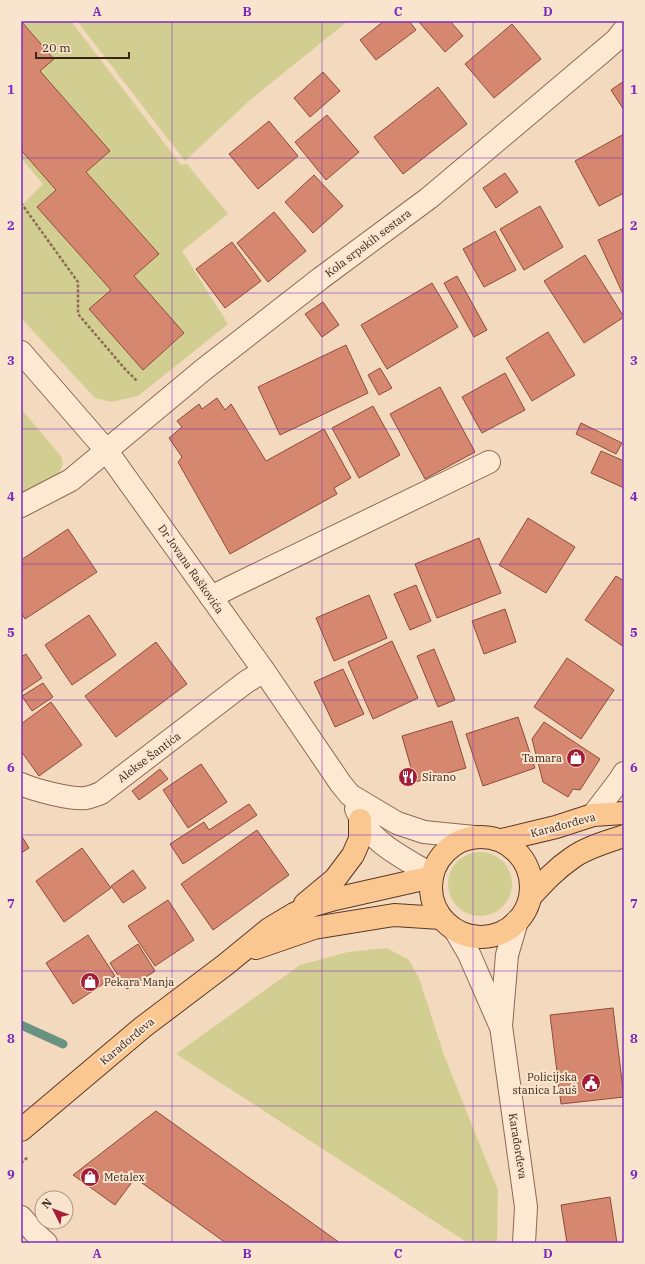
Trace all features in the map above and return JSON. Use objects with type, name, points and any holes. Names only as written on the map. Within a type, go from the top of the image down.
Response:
[{"type":"main road","name":"Karađorđeva","points":[[502,840],[556,827],[593,815],[624,813]]},
{"type":"main road","points":[[294,914],[335,879],[353,855],[360,839],[360,820]]},
{"type":"main road","points":[[531,896],[531,881],[525,862],[512,846],[502,840],[474,837],[455,844],[445,852],[437,862],[432,876],[431,888],[433,900],[448,924],[463,934],[477,937],[492,936],[506,930],[517,921],[526,909],[531,896],[548,876],[573,857],[596,846],[624,836]]},
{"type":"main road","name":"Karađorđeva","points":[[21,1130],[143,1028],[236,956],[269,928],[314,905],[432,876]]},
{"type":"main road","name":"Karađorđeva","points":[[236,956],[314,928],[394,915],[448,924]]},
{"type":"street","name":"Kola srpskih sestara","points":[[106,450],[204,370],[315,283],[429,198],[616,40],[624,30]]},
{"type":"street","name":"Dr Jovana Raškovića","points":[[21,352],[106,450],[264,671],[350,795],[360,820],[378,842],[432,876]]},
{"type":"street","points":[[21,506],[71,480],[106,450]]},
{"type":"street","points":[[211,597],[235,584],[490,462]]},
{"type":"street","name":"Alekse Šantića","points":[[21,784],[31,788],[72,798],[86,798],[101,793],[246,682],[264,671]]},
{"type":"street","points":[[593,815],[624,773]]},
{"type":"street","name":"Dr Jovana Raškovića","points":[[350,795],[397,823],[424,832],[474,837]]},
{"type":"street","name":"Karađorđeva","points":[[517,921],[507,955],[501,1026],[526,1207],[524,1243]]},
{"type":"street","name":"Karađorđeva","points":[[448,924],[469,954],[501,1026]]},
{"type":"street","points":[[21,1217],[46,1243]]},
{"type":"path","points":[[21,202],[78,282],[78,314],[137,381]]},
{"type":"path","points":[[21,1163],[33,1153]]},
{"type":"shaded area","points":[[21,21],[71,21],[181,165],[187,164],[228,214],[182,251],[228,324],[138,396],[111,402],[95,398],[21,318],[21,206],[43,184],[21,158],[21,150],[56,190],[37,207],[111,290],[89,309],[143,370],[184,334],[134,276],[158,254],[86,172],[110,151],[40,71],[54,58]]},
{"type":"shaded area","points":[[77,21],[348,21],[250,100],[185,161]]},
{"type":"shaded area","points":[[21,409],[61,456],[63,464],[58,475],[21,493]]},
{"type":"shaded area","points":[[474,852],[486,852],[503,861],[510,872],[512,884],[510,896],[503,907],[486,916],[474,916],[462,911],[453,902],[448,890],[448,878],[453,866],[462,857]]},
{"type":"shaded area","points":[[387,948],[409,960],[419,978],[444,1055],[498,1190],[497,1243],[468,1243],[176,1054],[300,965],[348,952]]},
{"type":"building","points":[[21,21],[54,59],[40,71],[110,151],[86,172],[159,254],[134,276],[184,333],[143,370],[89,309],[111,290],[37,207],[56,190],[21,150]]},
{"type":"building","points":[[384,21],[409,21],[416,30],[376,60],[360,40]]},
{"type":"building","points":[[450,21],[463,36],[445,52],[419,22]]},
{"type":"building","points":[[512,24],[541,59],[494,98],[465,64]]},
{"type":"building","points":[[323,72],[340,91],[310,117],[294,98]]},
{"type":"building","points":[[624,81],[624,110],[611,90]]},
{"type":"building","points":[[438,87],[467,124],[403,174],[374,137]]},
{"type":"building","points":[[327,115],[359,152],[326,180],[295,142]]},
{"type":"building","points":[[269,121],[298,156],[258,189],[229,154]]},
{"type":"building","points":[[624,134],[624,193],[599,206],[575,161]]},
{"type":"building","points":[[505,173],[518,192],[496,208],[483,188]]},
{"type":"building","points":[[314,175],[343,206],[313,233],[285,202]]},
{"type":"building","points":[[540,206],[563,247],[524,270],[500,229]]},
{"type":"building","points":[[274,212],[306,251],[268,282],[237,243]]},
{"type":"building","points":[[624,228],[624,291],[622,292],[598,240]]},
{"type":"building","points":[[495,231],[516,270],[484,287],[463,249]]},
{"type":"building","points":[[232,242],[261,281],[225,308],[196,269]]},
{"type":"building","points":[[585,255],[624,317],[584,343],[544,281]]},
{"type":"building","points":[[457,276],[487,330],[474,337],[444,283]]},
{"type":"building","points":[[432,283],[458,327],[387,369],[361,325]]},
{"type":"building","points":[[323,302],[339,325],[322,337],[305,314]]},
{"type":"building","points":[[548,332],[575,375],[532,401],[506,358]]},
{"type":"building","points":[[346,345],[368,393],[280,435],[258,387]]},
{"type":"building","points":[[380,368],[392,388],[379,395],[368,375]]},
{"type":"building","points":[[505,373],[525,410],[482,433],[462,397]]},
{"type":"building","points":[[440,387],[475,452],[425,479],[390,414]]},
{"type":"building","points":[[217,398],[225,410],[231,404],[266,461],[324,429],[351,478],[334,488],[337,494],[230,554],[178,462],[182,457],[169,438],[182,427],[177,421],[199,404],[202,409]]},
{"type":"building","points":[[373,406],[400,455],[359,478],[332,428]]},
{"type":"building","points":[[581,423],[622,443],[616,454],[576,434]]},
{"type":"building","points":[[601,451],[624,461],[624,488],[591,473]]},
{"type":"building","points":[[528,518],[575,547],[546,593],[499,565]]},
{"type":"building","points":[[68,529],[97,572],[25,619],[21,612],[21,560]]},
{"type":"building","points":[[479,538],[501,593],[437,618],[415,564]]},
{"type":"building","points":[[616,576],[624,581],[624,647],[585,620]]},
{"type":"building","points":[[416,585],[431,621],[410,630],[394,594]]},
{"type":"building","points":[[369,595],[387,638],[334,661],[316,618]]},
{"type":"building","points":[[505,609],[516,642],[484,654],[472,621]]},
{"type":"building","points":[[89,615],[116,655],[72,685],[45,645]]},
{"type":"building","points":[[392,641],[418,698],[373,719],[348,662]]},
{"type":"building","points":[[156,642],[187,684],[116,737],[85,696]]},
{"type":"building","points":[[434,649],[455,700],[438,707],[417,656]]},
{"type":"building","points":[[26,654],[42,678],[21,692],[21,657]]},
{"type":"building","points":[[567,658],[614,690],[581,739],[534,707]]},
{"type":"building","points":[[343,669],[364,714],[335,727],[314,682]]},
{"type":"building","points":[[43,683],[53,697],[32,711],[22,696]]},
{"type":"building","points":[[51,702],[82,745],[39,776],[21,751],[21,724]]},
{"type":"building","points":[[518,717],[535,768],[483,786],[466,734]]},
{"type":"building","points":[[452,721],[466,768],[415,782],[402,736]]},
{"type":"building","points":[[544,722],[600,759],[580,790],[573,789],[568,797],[543,782],[532,739]]},
{"type":"building","points":[[201,764],[227,802],[188,828],[163,790]]},
{"type":"building","points":[[160,769],[168,779],[139,800],[132,791]]},
{"type":"building","points":[[249,804],[257,815],[183,864],[170,844],[204,822],[209,830]]},
{"type":"building","points":[[257,830],[289,875],[213,930],[181,884]]},
{"type":"building","points":[[21,835],[29,848],[21,853]]},
{"type":"building","points":[[82,848],[111,888],[64,922],[36,881]]},
{"type":"building","points":[[133,870],[146,888],[123,903],[111,886]]},
{"type":"building","points":[[168,900],[194,940],[155,966],[128,926]]},
{"type":"building","points":[[88,935],[115,976],[73,1004],[46,963]]},
{"type":"building","points":[[138,944],[155,971],[127,989],[110,963]]},
{"type":"building","points":[[613,1008],[624,1097],[561,1104],[550,1015]]},
{"type":"building","points":[[156,1111],[340,1243],[226,1243],[135,1178],[115,1205],[73,1175]]},
{"type":"building","points":[[610,1197],[617,1243],[567,1243],[561,1205]]},
{"type":"waterway","points":[[21,1025],[63,1044]]},
{"type":"place","name":"Tamara","points":[[576,758]]},
{"type":"place","name":"Sirano","points":[[408,777]]},
{"type":"place","name":"Pekara Manja","points":[[90,982]]},
{"type":"place","name":"Policijska stanica Lauš","points":[[591,1083]]},
{"type":"place","name":"Metalex","points":[[90,1177]]}]
